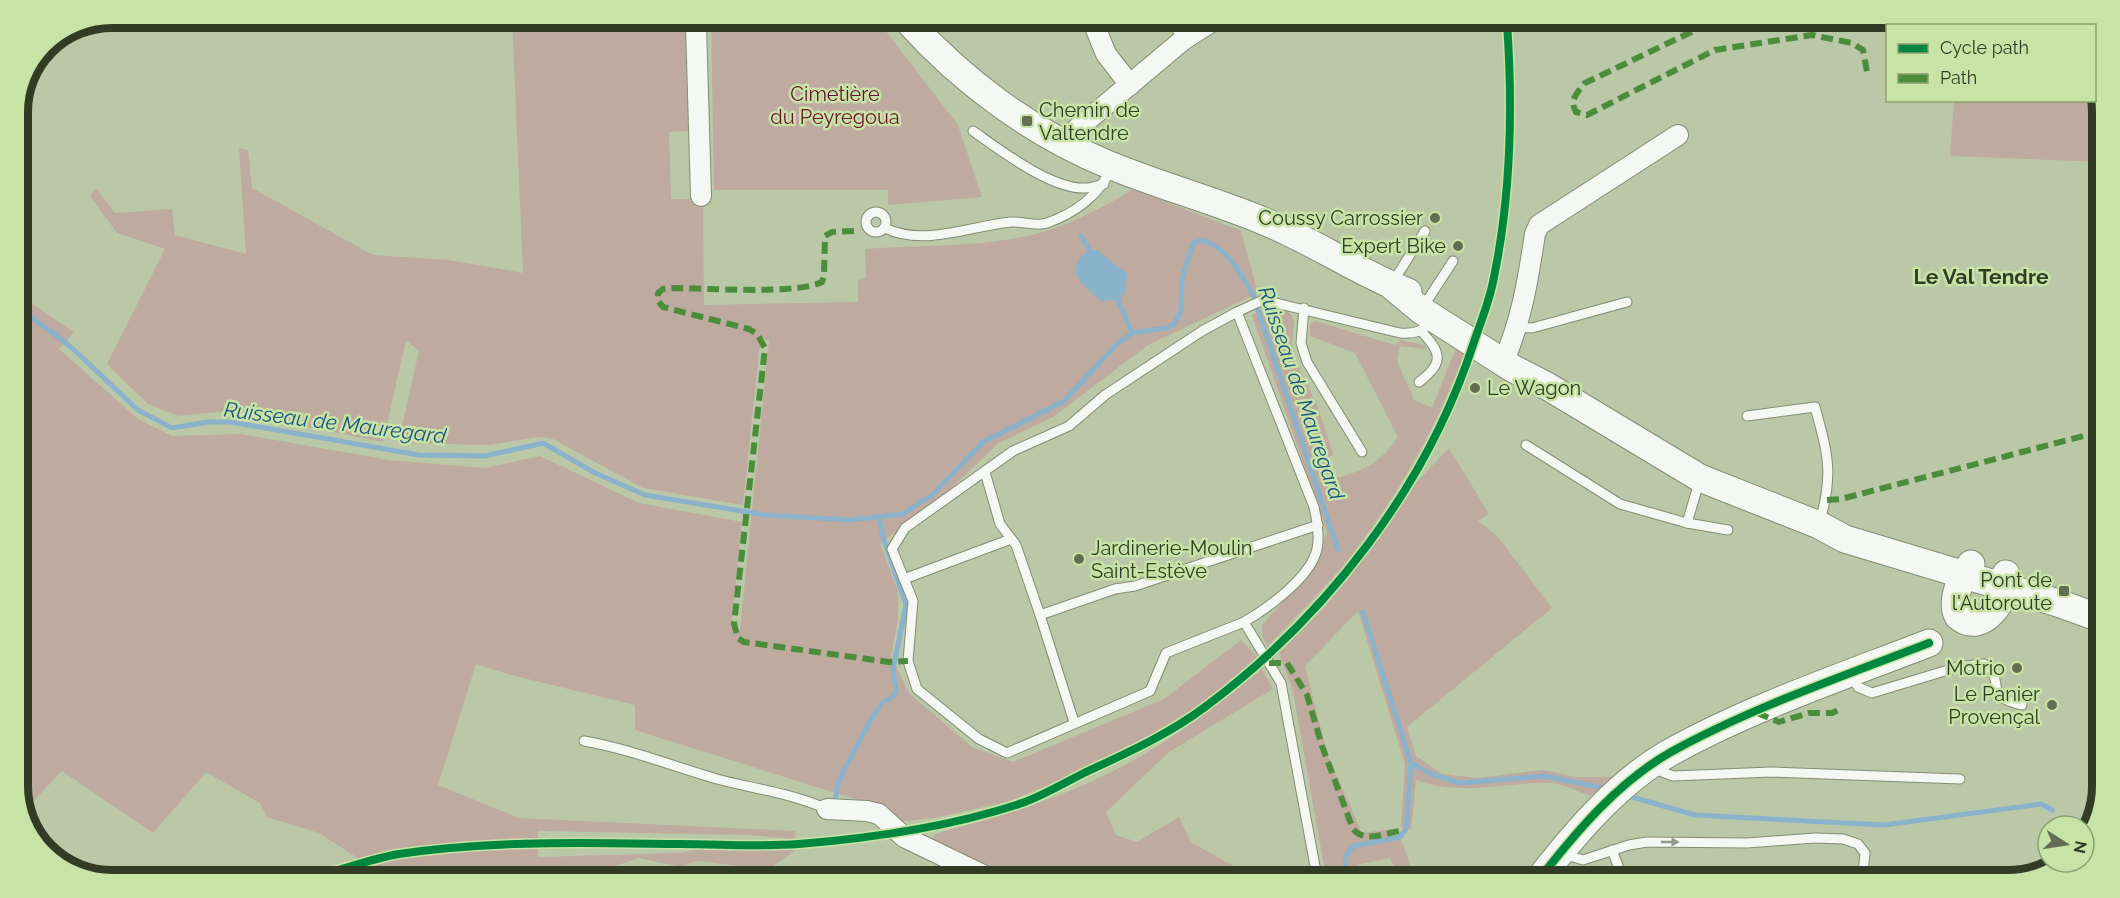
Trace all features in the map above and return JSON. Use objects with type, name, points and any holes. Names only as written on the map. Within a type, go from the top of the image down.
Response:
[{"type":"main road","points":[[914,28],[931,46],[979,86],[1027,121],[1065,143],[1108,175],[1262,220],[1326,249],[1392,286],[1426,314],[1505,358],[1547,386],[1700,478],[1819,525],[1846,528],[1967,570],[2006,581],[2092,615]]},
{"type":"main road","points":[[1929,643],[1946,626],[1967,570]]},
{"type":"main road","points":[[2006,581],[2064,591],[2092,602]]},
{"type":"main road","points":[[1547,869],[1598,810],[1670,753],[1849,674],[1976,622],[1997,608],[2006,581]]},
{"type":"main road","points":[[1954,605],[1955,611],[1962,620],[1976,622]]},
{"type":"street","points":[[696,28],[701,196]]},
{"type":"street","points":[[1096,28],[1106,54],[1130,85]]},
{"type":"street","points":[[1065,143],[1072,133],[1183,40],[1202,28]]},
{"type":"street","points":[[1505,358],[1525,304],[1535,234],[1539,225],[1678,135]]},
{"type":"street","points":[[827,809],[867,811],[879,814],[904,837],[970,869]]},
{"type":"lane","points":[[1176,28],[1183,40]]},
{"type":"lane","points":[[973,131],[1000,151],[1057,182],[1086,188],[1108,175]]},
{"type":"lane","points":[[885,228],[902,235],[935,235],[1012,222],[1046,224],[1090,199],[1108,175]]},
{"type":"lane","points":[[1392,286],[1425,231]]},
{"type":"lane","points":[[1237,312],[1314,507],[1318,525],[1317,548],[1308,567],[1277,600],[1244,622],[1166,653],[1150,691],[1007,753],[979,739],[917,689],[908,661],[913,601],[892,549],[905,528],[1013,451],[1069,426],[1105,395],[1202,331],[1248,305],[1263,300],[1304,308],[1400,333],[1426,314],[1453,261]]},
{"type":"lane","points":[[1518,327],[1532,328],[1627,302]]},
{"type":"lane","points":[[1304,308],[1300,343],[1306,362],[1362,452]]},
{"type":"lane","points":[[1419,382],[1430,375],[1438,360],[1426,314]]},
{"type":"lane","points":[[1747,416],[1815,406],[1829,457],[1827,500],[1819,525]]},
{"type":"lane","points":[[1526,445],[1620,504],[1687,523],[1728,530]]},
{"type":"lane","points":[[985,472],[1000,524],[1016,545],[1074,722]]},
{"type":"lane","points":[[1687,523],[1700,478]]},
{"type":"lane","points":[[1040,615],[1115,588],[1135,586],[1318,525]]},
{"type":"lane","points":[[904,579],[1011,539]]},
{"type":"lane","points":[[1244,622],[1281,683],[1315,869]]},
{"type":"lane","points":[[1849,674],[1858,687],[1872,693],[1958,667],[1984,664],[1995,676],[1996,693],[2000,698],[2022,705]]},
{"type":"lane","points":[[584,741],[620,747],[719,779],[791,795],[827,809]]},
{"type":"lane","points":[[1641,774],[1673,776],[1771,772],[1960,779]]},
{"type":"lane","points":[[1560,853],[1583,860],[1647,842],[1747,843],[1815,838],[1843,839],[1858,844],[1865,853],[1863,869]]},
{"type":"lane","points":[[1612,850],[1619,869]]},
{"type":"green space","points":[[512,28],[689,28],[692,131],[669,132],[671,199],[703,199],[704,305],[858,302],[858,280],[866,277],[865,249],[955,245],[1022,237],[1078,219],[1133,189],[1241,231],[1258,293],[1148,345],[1053,417],[999,443],[943,496],[880,544],[898,591],[898,620],[891,656],[909,693],[972,747],[1013,762],[1164,699],[1241,640],[1257,657],[1205,702],[1138,742],[1075,774],[1007,802],[933,818],[897,822],[880,807],[635,730],[635,705],[515,676],[476,664],[438,785],[519,818],[796,831],[794,839],[749,835],[538,831],[538,857],[680,853],[699,849],[796,850],[769,869],[695,861],[681,867],[639,858],[612,867],[590,869],[373,868],[319,833],[267,817],[260,803],[206,772],[153,833],[62,771],[31,804],[29,301],[74,332],[59,349],[138,419],[172,436],[241,434],[389,460],[485,468],[540,456],[639,503],[742,522],[731,627],[740,630],[769,340],[763,340],[759,351],[743,505],[643,488],[553,439],[538,437],[488,445],[398,443],[419,351],[406,340],[383,442],[228,411],[178,416],[148,404],[107,364],[165,249],[117,233],[90,196],[96,188],[115,213],[172,209],[175,235],[246,254],[239,148],[248,150],[252,188],[373,255],[449,260],[523,273]]},
{"type":"green space","name":"Cimetière du Peyregoua","points":[[711,28],[883,28],[958,125],[982,197],[888,205],[888,190],[714,190]]},
{"type":"green space","points":[[1954,102],[2091,102],[2091,162],[1950,156]]},
{"type":"green space","points":[[1271,307],[1284,309],[1291,314],[1294,323],[1292,343],[1295,361],[1318,407],[1333,454],[1324,461],[1335,478],[1371,465],[1398,437],[1355,353],[1310,336],[1310,324],[1315,321],[1395,345],[1400,340],[1425,345],[1425,349],[1400,346],[1397,361],[1414,400],[1432,408],[1456,348],[1465,351],[1429,433],[1384,510],[1340,569],[1268,646],[1263,638],[1262,625],[1317,561],[1327,532],[1252,315]]},
{"type":"green space","points":[[1449,448],[1489,514],[1478,521],[1498,537],[1552,608],[1407,727],[1416,756],[1442,774],[1478,778],[1543,770],[1576,777],[1619,777],[1590,796],[1555,783],[1450,788],[1416,780],[1411,829],[1401,827],[1405,764],[1358,611],[1305,666],[1328,756],[1362,833],[1392,829],[1402,842],[1412,869],[1396,869],[1390,858],[1357,865],[1357,869],[1325,869],[1293,692],[1279,653],[1324,608],[1370,551],[1413,486]]},
{"type":"green space","points":[[1262,669],[1273,689],[1169,752],[1106,812],[1116,835],[1137,842],[1179,817],[1191,842],[1237,868],[1310,869],[985,869],[931,841],[935,834],[1042,802],[1083,785],[1145,754],[1225,699]]},
{"type":"water","points":[[1089,250],[1097,250],[1127,274],[1125,293],[1119,300],[1101,301],[1077,277],[1076,265]]},
{"type":"waterway","points":[[1081,236],[1093,256]]},
{"type":"waterway","name":"Ruisseau de Mauregard","points":[[29,315],[71,347],[138,410],[172,428],[208,422],[231,422],[419,455],[485,456],[543,443],[595,473],[645,495],[766,515],[851,520],[903,514],[932,495],[983,442],[1064,401],[1117,344],[1132,333],[1167,328],[1174,324],[1181,311],[1182,279],[1193,243],[1202,240],[1226,255],[1253,295],[1338,550]]},
{"type":"waterway","points":[[1116,294],[1132,333]]},
{"type":"waterway","points":[[835,799],[839,780],[871,719],[883,702],[894,695],[896,690],[893,670],[906,605],[883,537],[879,517]]},
{"type":"waterway","name":"Ruisseau de Mauregard","points":[[1363,612],[1411,763],[1431,774],[1460,783],[1544,776],[1608,789]]},
{"type":"waterway","points":[[1345,869],[1346,855],[1354,846],[1400,837],[1406,829],[1411,763]]},
{"type":"waterway","name":"Ruisseau de Mauregard","points":[[1625,795],[1695,815],[1884,825],[2041,804],[2052,810]]},
{"type":"marked path","points":[[1700,28],[1585,83],[1574,100],[1576,112],[1587,115],[1715,50],[1812,35],[1852,43],[1863,50],[1867,72]]},
{"type":"marked path","points":[[854,231],[832,232],[825,236],[822,282],[810,286],[773,290],[663,289],[658,293],[658,301],[663,307],[749,329],[757,334],[765,348],[734,624],[738,638],[744,642],[889,662],[908,661]]},
{"type":"marked path","points":[[1827,500],[1841,499],[2091,434]]},
{"type":"marked path","points":[[1269,663],[1287,663],[1307,695],[1322,746],[1353,829],[1369,837],[1399,831]]},
{"type":"marked path","points":[[1757,713],[1779,722],[1809,713],[1832,713],[1840,709]]},
{"type":"cycle path","points":[[342,869],[390,856],[469,846],[575,843],[784,845],[913,830],[971,818],[1033,799],[1177,726],[1205,707],[1250,671],[1292,632],[1368,545],[1400,497],[1429,447],[1454,396],[1488,302],[1500,246],[1509,151],[1510,87],[1507,28]]},
{"type":"cycle path","points":[[1547,869],[1584,825],[1616,793],[1633,778],[1671,752],[1765,707],[1929,643]]},
{"type":"place","name":"Chemin de Valtendre","points":[[1027,121]]},
{"type":"place","name":"Coussy Carrossier","points":[[1435,218]]},
{"type":"place","name":"Expert Bike","points":[[1458,246]]},
{"type":"place","name":"Le Wagon","points":[[1475,388]]},
{"type":"place","name":"Jardinerie-Moulin Saint-Estève","points":[[1079,559]]},
{"type":"place","name":"Pont de l'Autoroute","points":[[2064,591]]},
{"type":"place","name":"Motrio","points":[[2017,668]]},
{"type":"place","name":"Le Panier Provençal","points":[[2052,705]]},
{"type":"district","name":"Le Val Tendre","points":[[1981,277]]}]
